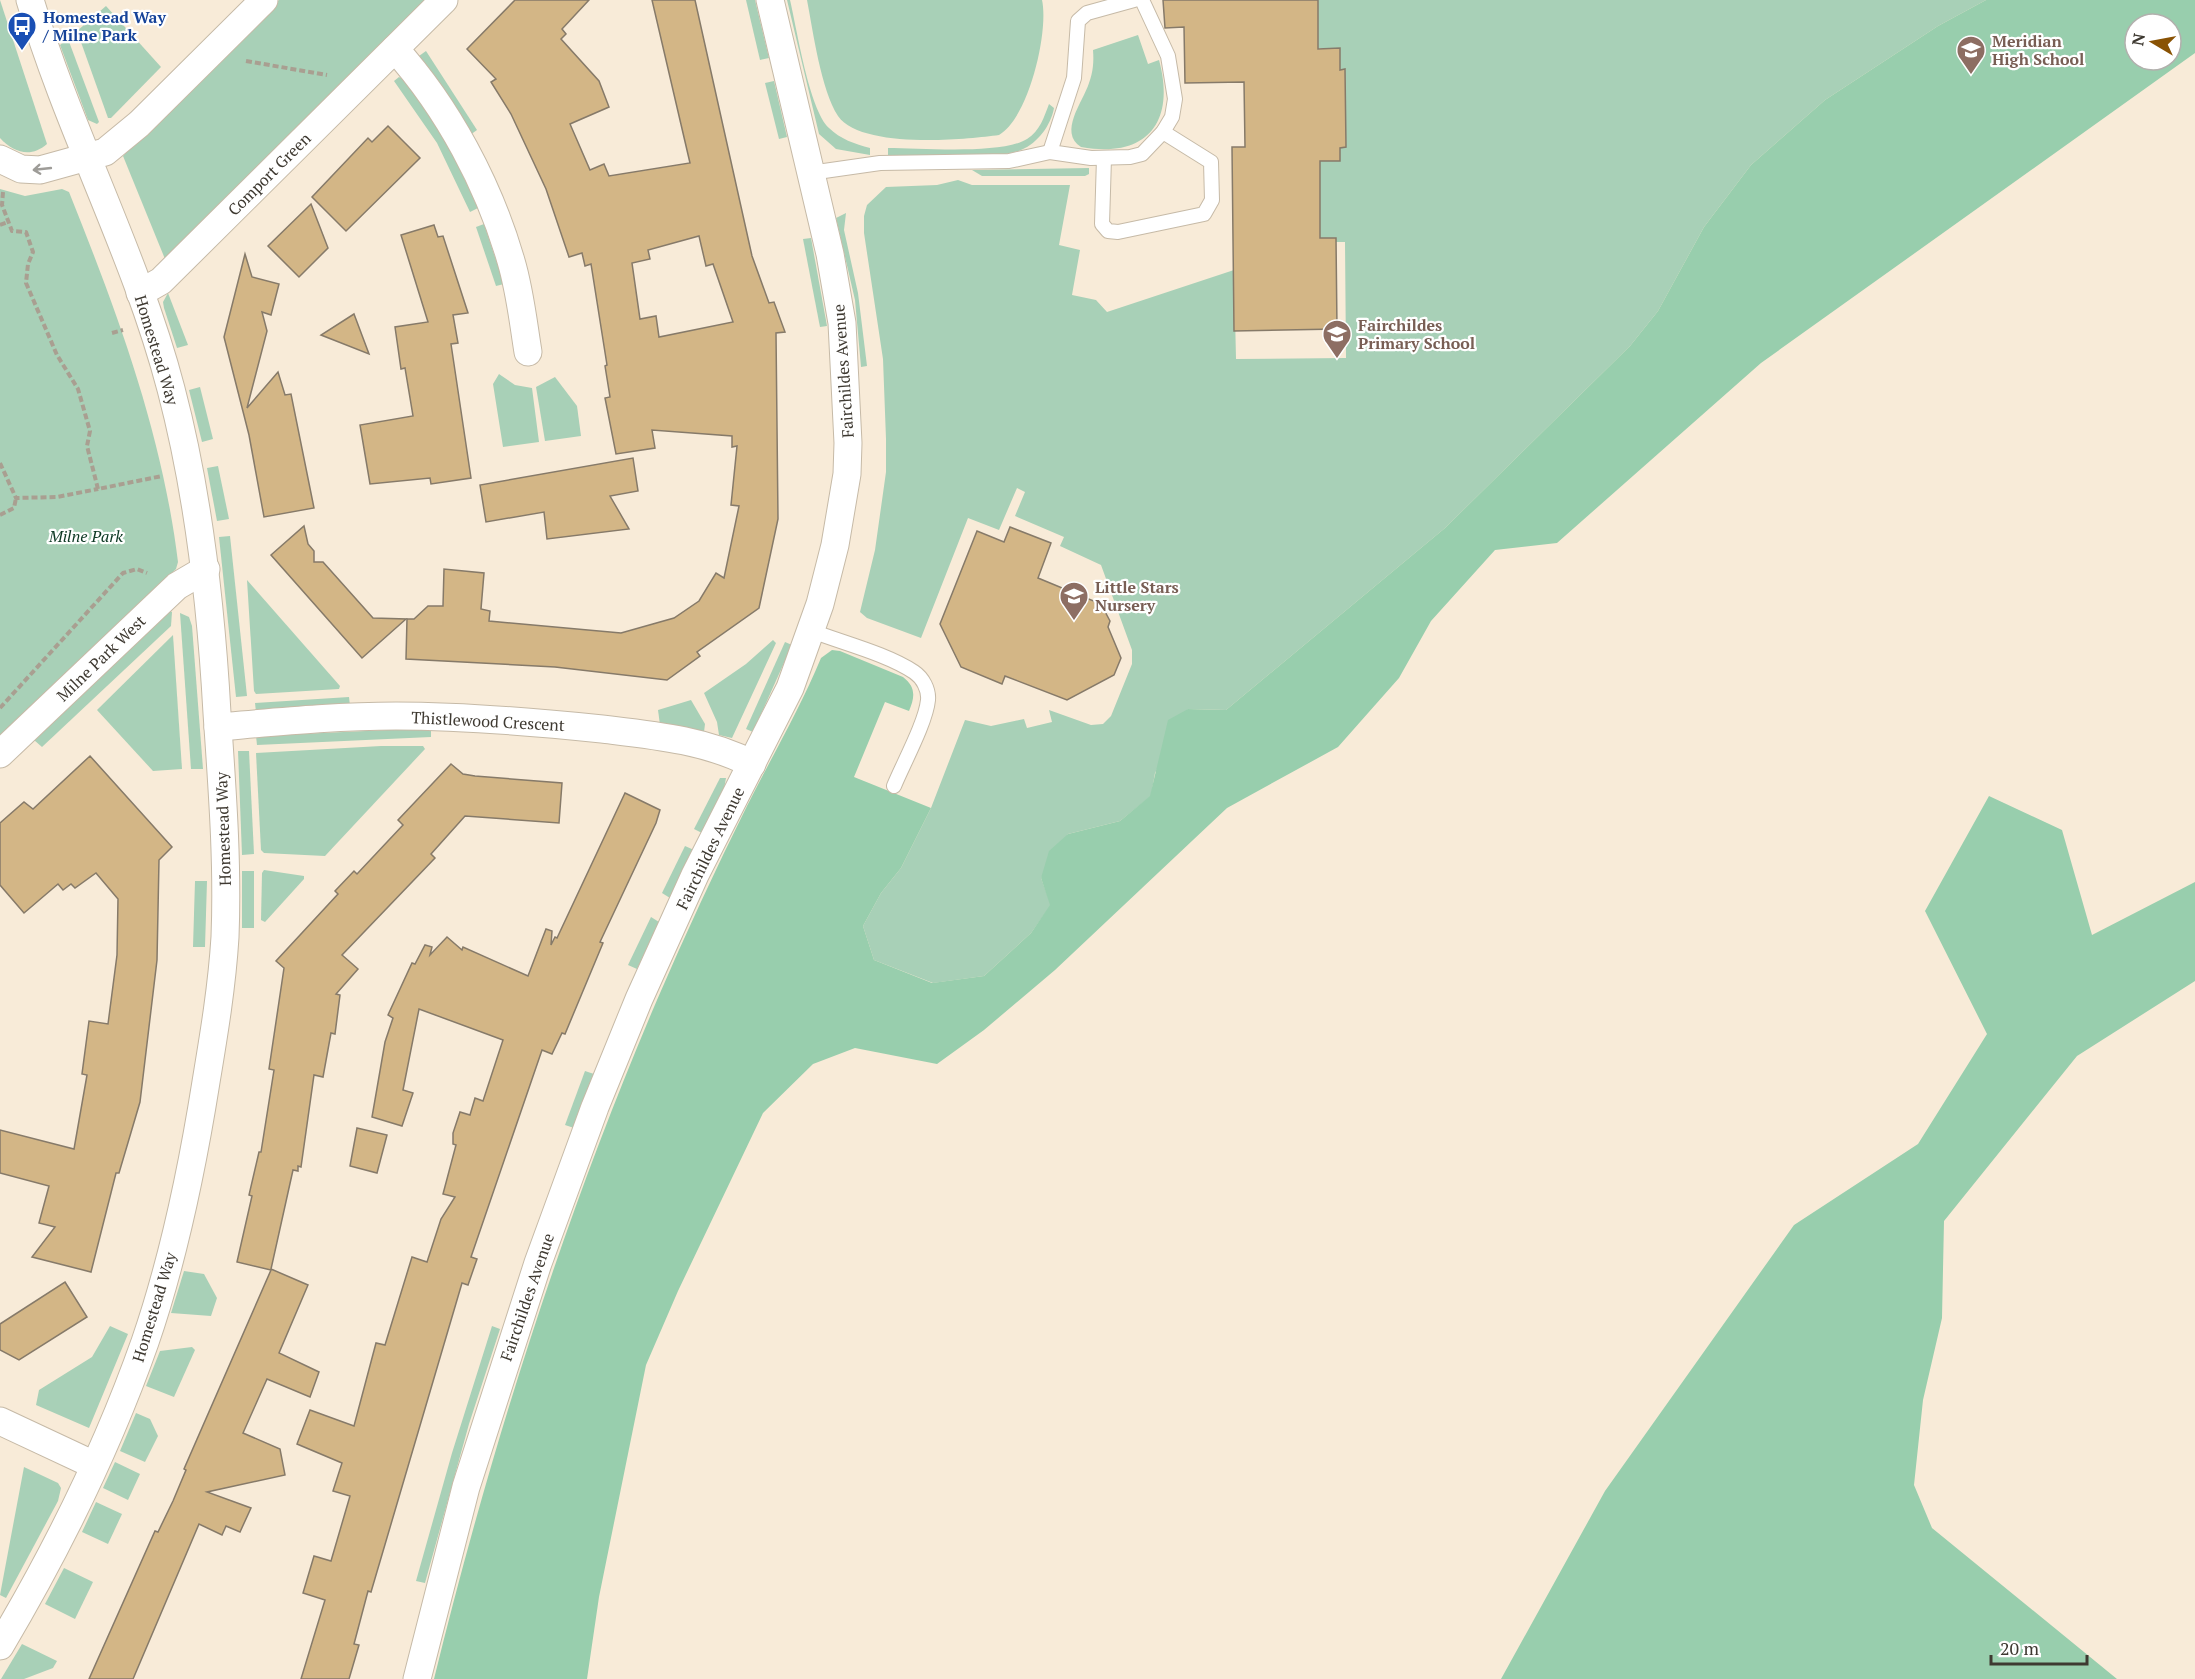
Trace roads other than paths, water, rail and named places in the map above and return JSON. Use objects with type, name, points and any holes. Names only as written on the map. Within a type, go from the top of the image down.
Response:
[{"type":"street","name":"Homestead Way","points":[[0,1646],[33,1588],[94,1465],[128,1386],[162,1289],[185,1195],[204,1097],[225,934],[224,835],[206,568],[189,470],[170,383],[140,293],[86,159],[30,0]]},
{"type":"street","points":[[6,162],[40,170],[105,152],[121,140],[264,0]]},
{"type":"street","name":"Comport Green","points":[[140,293],[161,281],[444,0]]},
{"type":"street","name":"Fairchildes Avenue","points":[[417,1679],[466,1486],[537,1263],[639,999],[695,875],[790,688],[812,631],[828,575],[843,498],[848,409],[839,304],[770,0]]},
{"type":"street","points":[[395,49],[442,111],[487,196],[511,263],[528,352]]},
{"type":"street","name":"Milne Park West","points":[[0,754],[172,590],[206,568]]},
{"type":"street","name":"Thistlewood Crescent","points":[[218,727],[396,716],[499,720],[636,733],[729,752],[752,764]]},
{"type":"street","points":[[0,1421],[94,1465]]},
{"type":"lane","points":[[1050,152],[1074,78],[1078,21],[1087,13],[1134,0]]},
{"type":"lane","points":[[810,173],[880,163],[1009,161],[1050,152],[1104,158],[1142,154],[1163,132],[1172,117],[1175,84],[1168,56],[1142,0]]},
{"type":"lane","points":[[1104,158],[1102,224],[1108,231],[1118,232],[1204,214],[1212,200],[1211,162],[1163,132]]},
{"type":"lane","points":[[812,631],[897,663],[915,672],[924,684],[927,692],[926,708],[894,786]]},
{"type":"place","name":"Homestead Way / Milne Park","points":[[22,52]]},
{"type":"place","name":"Meridian High School","points":[[1971,76]]},
{"type":"place","name":"Fairchildes Primary School","points":[[1337,360]]},
{"type":"place","name":"Little Stars Nursery","points":[[1074,622]]},
{"type":"park label","name":"Milne Park","points":[[86,536]]}]
